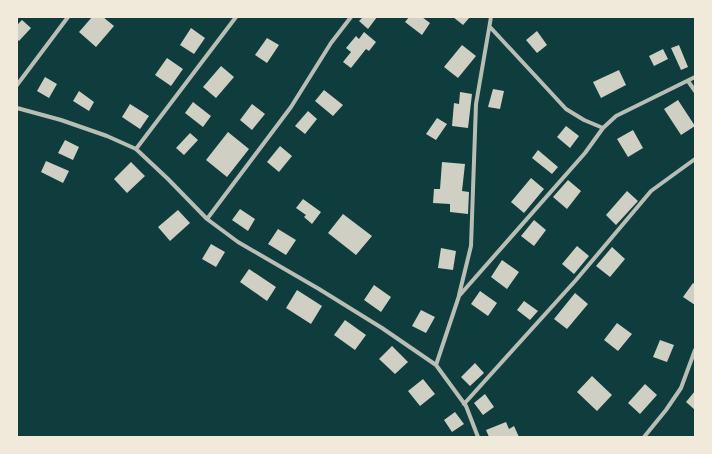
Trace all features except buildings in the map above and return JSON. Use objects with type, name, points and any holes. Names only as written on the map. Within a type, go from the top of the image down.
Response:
[{"type":"street","points":[[17,85],[68,17]]},
{"type":"street","points":[[136,149],[236,17]]},
{"type":"street","points":[[207,219],[291,106],[331,43],[352,17]]},
{"type":"street","points":[[436,365],[459,296],[471,246],[476,104],[491,17]]},
{"type":"street","points":[[490,27],[566,109],[584,120],[603,128]]},
{"type":"street","points":[[459,296],[585,153],[603,128],[616,116],[695,77]]},
{"type":"street","points":[[688,81],[695,91]]},
{"type":"street","points":[[17,108],[62,120],[108,136],[136,149],[207,219],[238,242],[319,288],[382,328],[436,365],[464,404],[478,437]]},
{"type":"street","points":[[464,404],[576,280],[651,191],[695,159]]},
{"type":"street","points":[[644,437],[666,410],[681,388],[695,350]]}]
